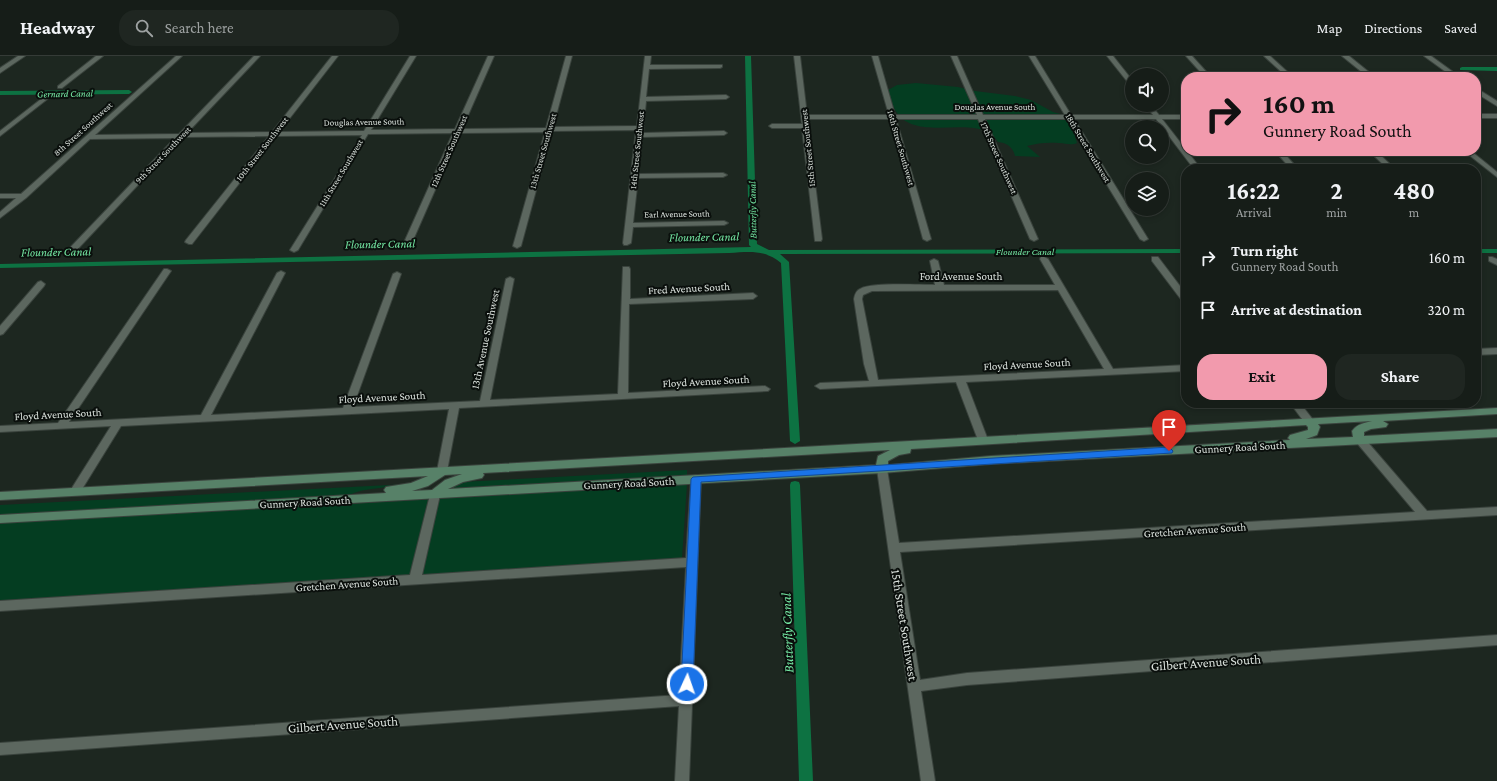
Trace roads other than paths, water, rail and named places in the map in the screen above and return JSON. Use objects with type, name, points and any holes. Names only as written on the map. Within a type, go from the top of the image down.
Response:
[{"type":"main road","name":"Gunnery Road South","points":[[0,496],[1496,411]]},
{"type":"main road","points":[[1361,441],[1358,431],[1362,427],[1372,424],[1477,418],[1496,411]]},
{"type":"main road","points":[[1169,451],[1188,444],[1301,437],[1310,434],[1314,429],[1309,421]]},
{"type":"main road","name":"Gunnery Road South","points":[[0,519],[882,469],[999,460],[1497,433]]},
{"type":"main road","points":[[882,469],[882,459],[896,452],[907,450],[1014,445],[1035,437]]},
{"type":"main road","points":[[435,495],[441,487],[461,477],[507,472],[518,466]]},
{"type":"main road","points":[[348,500],[371,492],[403,489],[424,484],[442,471]]},
{"type":"street","points":[[0,71],[22,56]]},
{"type":"street","points":[[60,87],[100,56]]},
{"type":"street","name":"8th Street Southwest","points":[[0,216],[178,56]]},
{"type":"street","name":"9th Street Southwest","points":[[69,253],[257,56]]},
{"type":"street","name":"10th Street Southwest","points":[[189,242],[335,56]]},
{"type":"street","name":"11th Street Southwest","points":[[294,250],[413,56]]},
{"type":"street","name":"12th Street Southwest","points":[[406,247],[491,56]]},
{"type":"street","name":"13th Street Southwest","points":[[517,246],[569,56]]},
{"type":"street","name":"14th Street Southwest","points":[[627,243],[648,56]]},
{"type":"street","name":"15th Street Southwest","points":[[798,56],[818,239]]},
{"type":"street","name":"16th Street Southwest","points":[[875,56],[927,239]]},
{"type":"street","name":"17th Street Southwest","points":[[954,56],[1034,239]]},
{"type":"street","name":"18th Street Southwest","points":[[1032,56],[1144,239]]},
{"type":"street","points":[[1110,56],[1125,75]]},
{"type":"street","points":[[1189,56],[1203,72]]},
{"type":"street","points":[[1267,56],[1285,72]]},
{"type":"street","points":[[1345,56],[1366,72]]},
{"type":"street","points":[[1427,56],[1450,72]]},
{"type":"street","points":[[647,67],[720,66]]},
{"type":"street","points":[[1481,93],[1497,104]]},
{"type":"street","points":[[0,134],[47,97]]},
{"type":"street","points":[[643,99],[726,97]]},
{"type":"street","points":[[1153,112],[1181,147]]},
{"type":"street","points":[[1481,116],[1497,116]]},
{"type":"street","name":"Douglas Avenue South","points":[[805,117],[1181,117]]},
{"type":"street","points":[[772,126],[806,126]]},
{"type":"street","name":"Douglas Avenue South","points":[[88,137],[549,130],[724,133]]},
{"type":"street","points":[[1188,156],[1194,164]]},
{"type":"street","points":[[1283,156],[1290,164]]},
{"type":"street","points":[[1378,156],[1386,164]]},
{"type":"street","points":[[1473,156],[1497,175]]},
{"type":"street","points":[[634,176],[723,175]]},
{"type":"street","points":[[0,196],[23,196]]},
{"type":"street","name":"Earl Avenue South","points":[[629,225],[724,223]]},
{"type":"street","points":[[1044,259],[1110,372]]},
{"type":"street","points":[[1155,259],[1181,293]]},
{"type":"street","points":[[934,261],[940,287]]},
{"type":"street","points":[[623,397],[626,269]]},
{"type":"street","points":[[61,426],[167,271]]},
{"type":"street","points":[[204,419],[281,273]]},
{"type":"street","points":[[347,411],[397,274]]},
{"type":"street","name":"13th Avenue Southwest","points":[[484,404],[510,279]]},
{"type":"street","points":[[0,332],[41,284]]},
{"type":"street","name":"Ford Avenue South","points":[[874,383],[869,364],[858,299],[859,294],[864,290],[872,288],[1060,287]]},
{"type":"street","name":"Fred Avenue South","points":[[625,302],[753,296]]},
{"type":"street","points":[[1481,350],[1497,351]]},
{"type":"street","name":"Floyd Avenue South","points":[[820,386],[1181,368]]},
{"type":"street","points":[[960,379],[983,440]]},
{"type":"street","name":"Floyd Avenue South","points":[[0,429],[765,390]]},
{"type":"street","points":[[442,471],[454,406]]},
{"type":"street","points":[[1300,408],[1309,421]]},
{"type":"street","points":[[75,491],[118,423]]},
{"type":"street","points":[[1361,441],[1425,516]]},
{"type":"street","name":"15th Street Southwest","points":[[882,469],[928,781]]},
{"type":"street","points":[[682,781],[696,479]]},
{"type":"street","points":[[415,580],[435,495]]},
{"type":"street","name":"Gretchen Avenue South","points":[[894,548],[1497,511]]},
{"type":"street","name":"Gretchen Avenue South","points":[[0,606],[693,562]]},
{"type":"street","name":"Gilbert Avenue South","points":[[914,686],[967,679],[1497,640]]},
{"type":"street","name":"Gilbert Avenue South","points":[[0,749],[686,700]]},
{"type":"waterway","name":"Butterfly Canal","points":[[748,56],[753,245],[768,252]]},
{"type":"waterway","points":[[1462,69],[1497,69]]},
{"type":"waterway","name":"Gernard Canal","points":[[0,93],[129,92]]},
{"type":"waterway","name":"Flounder Canal","points":[[0,266],[729,251],[761,249]]},
{"type":"waterway","name":"Flounder Canal","points":[[768,252],[1181,251]]},
{"type":"waterway","name":"Flounder Canal","points":[[1481,251],[1497,251]]},
{"type":"waterway","name":"Butterfly Canal","points":[[768,252],[779,257],[785,262],[795,441]]},
{"type":"waterway","name":"Butterfly Canal","points":[[795,485],[806,781]]}]
